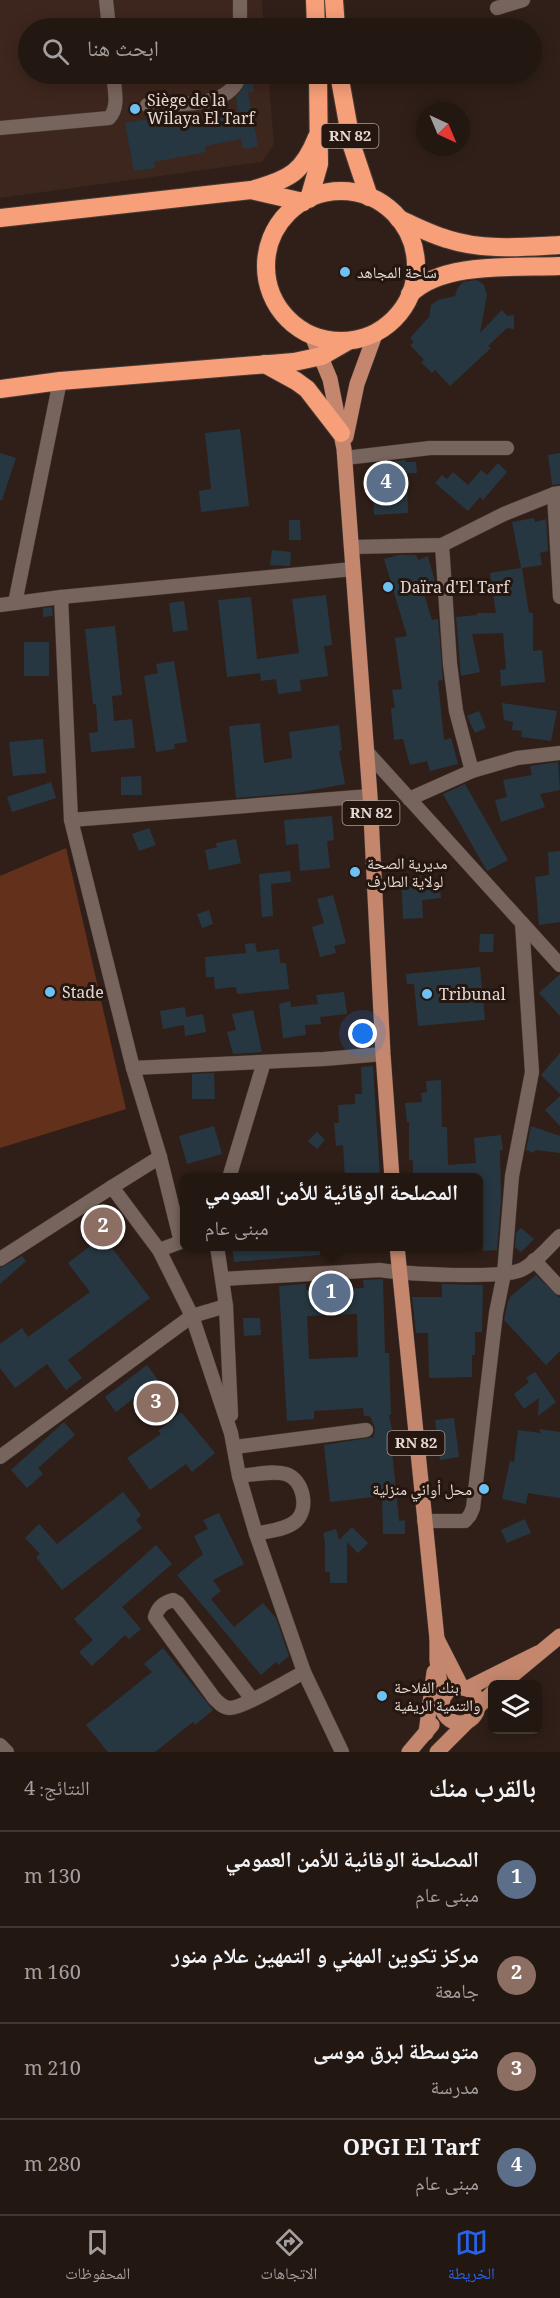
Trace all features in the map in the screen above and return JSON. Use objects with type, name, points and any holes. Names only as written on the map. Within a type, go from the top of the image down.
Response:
[{"type":"highway","points":[[315,0],[316,18]]},
{"type":"highway","points":[[334,0],[335,18]]},
{"type":"highway","name":"RN 82","points":[[306,200],[319,164],[318,84]]},
{"type":"highway","name":"RN 82","points":[[341,84],[352,146],[369,197]]},
{"type":"highway","points":[[0,218],[251,190],[284,180],[295,173],[309,156],[320,130]]},
{"type":"highway","points":[[251,190],[306,200]]},
{"type":"highway","points":[[0,389],[60,381],[294,362],[322,356],[348,341],[376,332],[400,312],[410,294],[415,275],[415,255],[409,236],[399,219],[385,206],[369,197],[339,192],[306,200],[285,217],[272,237],[266,260],[266,272],[271,295],[283,315],[292,324],[312,336],[348,341]]},
{"type":"highway","points":[[399,219],[446,239],[468,244],[501,248],[560,245]]},
{"type":"highway","points":[[410,294],[428,280],[458,271],[560,266]]},
{"type":"highway","points":[[265,364],[307,389],[343,447]]},
{"type":"main road","name":"RN 82","points":[[343,447],[357,384],[376,332]]},
{"type":"main road","name":"RN 82","points":[[312,336],[322,356],[336,402],[343,447],[370,796],[383,1054],[392,1173]]},
{"type":"main road","name":"RN 82","points":[[397,1251],[437,1639],[443,1660],[442,1703]]},
{"type":"main road","points":[[507,1680],[560,1636]]},
{"type":"main road","points":[[498,1680],[538,1653]]},
{"type":"main road","name":"RN 82","points":[[443,1660],[464,1688]]},
{"type":"main road","points":[[426,1733],[430,1693],[443,1660],[488,1687]]},
{"type":"main road","points":[[409,1752],[426,1733],[452,1689],[488,1687]]},
{"type":"main road","points":[[442,1703],[443,1712],[451,1721],[462,1723],[468,1721],[473,1718],[488,1687]]},
{"type":"main road","points":[[464,1688],[475,1696],[477,1708]]},
{"type":"main road","points":[[443,1750],[468,1721]]},
{"type":"street","points":[[106,0],[108,18]]},
{"type":"street","points":[[240,0],[240,18]]},
{"type":"street","points":[[498,8],[523,0]]},
{"type":"street","points":[[0,128],[109,118],[116,105],[114,84]]},
{"type":"street","points":[[147,105],[208,102],[235,84]]},
{"type":"street","points":[[15,603],[60,381]]},
{"type":"street","points":[[343,447],[507,448]]},
{"type":"street","points":[[352,547],[442,545],[504,514],[557,494],[560,597]]},
{"type":"street","points":[[442,545],[450,664],[456,711],[472,771]]},
{"type":"street","points":[[0,605],[353,569]]},
{"type":"street","points":[[61,597],[71,820],[133,1068],[180,1233]]},
{"type":"street","points":[[367,752],[559,962]]},
{"type":"street","points":[[410,800],[472,771],[517,758],[560,753]]},
{"type":"street","points":[[71,820],[370,796]]},
{"type":"street","points":[[424,1521],[465,1521],[473,1508],[496,1313],[504,1274],[512,1176],[532,1072],[522,923]]},
{"type":"street","points":[[133,1068],[383,1054]]},
{"type":"street","points":[[231,1173],[264,1062]]},
{"type":"street","points":[[0,1259],[160,1157]]},
{"type":"street","points":[[112,1187],[159,1250],[192,1316],[231,1432],[239,1476],[256,1534],[304,1672],[342,1752]]},
{"type":"street","points":[[223,1279],[380,1270],[399,1273],[504,1274],[523,1269],[560,1236]]},
{"type":"street","points":[[159,1250],[180,1242]]},
{"type":"street","points":[[218,1251],[226,1306],[231,1432]]},
{"type":"street","points":[[534,1260],[560,1288]]},
{"type":"street","points":[[0,1457],[192,1316],[226,1306]]},
{"type":"street","points":[[235,1447],[366,1430]]},
{"type":"street","points":[[239,1476],[279,1473],[290,1475],[298,1483],[303,1493],[303,1508],[297,1521],[286,1527],[256,1534]]},
{"type":"street","points":[[252,1698],[178,1603],[173,1600],[157,1609],[155,1617],[213,1698],[225,1707],[232,1708],[252,1698],[304,1672]]},
{"type":"street","points":[[0,1745],[7,1752]]},
{"type":"shaded area","name":"Siège de la Wilaya El Tarf","points":[[0,0],[262,0],[263,18],[18,18],[18,84],[269,84],[274,144],[262,162],[0,198]]},
{"type":"shaded area","name":"Stade","points":[[66,848],[126,1109],[0,1148],[0,876]]},
{"type":"building","points":[[245,84],[253,84],[254,91],[248,92],[258,146],[243,149],[241,139],[205,146],[206,152],[154,162],[155,168],[134,171],[125,123],[183,113],[186,127],[216,121],[216,115],[238,111],[236,97]]},
{"type":"building","points":[[477,280],[484,285],[487,295],[480,333],[502,310],[507,316],[514,315],[514,329],[507,328],[488,346],[491,348],[450,386],[435,370],[432,373],[421,362],[424,360],[410,345],[414,342],[410,338],[429,317],[431,305],[438,300],[455,296],[463,282]]},
{"type":"building","points":[[240,429],[249,506],[201,512],[199,491],[211,489],[205,433]]},
{"type":"building","points":[[0,453],[16,458],[2,500],[0,500]]},
{"type":"building","points":[[560,453],[560,484],[552,485],[548,455]]},
{"type":"building","points":[[405,460],[416,462],[417,473],[407,473],[408,513],[374,515],[372,464]]},
{"type":"building","points":[[498,463],[507,472],[483,500],[480,497],[468,511],[435,483],[442,475],[447,479],[453,472],[468,485],[481,470],[487,475]]},
{"type":"building","points":[[534,518],[535,522],[546,519],[548,551],[540,553],[542,565],[522,568],[529,613],[533,613],[533,651],[542,650],[545,682],[501,686],[500,670],[506,669],[503,633],[472,634],[480,672],[461,676],[456,617],[477,615],[477,613],[496,613],[490,573],[521,568],[512,522]]},
{"type":"building","points":[[289,520],[300,520],[301,540],[289,540]]},
{"type":"building","points":[[272,550],[291,552],[290,566],[270,565]]},
{"type":"building","points":[[398,555],[416,555],[418,560],[428,556],[436,587],[423,591],[432,620],[438,619],[443,680],[438,681],[444,740],[451,738],[458,764],[430,771],[427,761],[410,765],[403,739],[394,740],[391,708],[395,708],[392,690],[402,689],[395,638],[407,636],[384,559]]},
{"type":"building","points":[[326,595],[332,645],[324,646],[328,676],[300,680],[301,691],[278,694],[276,679],[261,681],[260,673],[227,677],[218,600],[251,597],[257,659],[299,653],[292,599]]},
{"type":"building","points":[[184,601],[188,630],[173,632],[169,603]]},
{"type":"building","points":[[52,607],[53,616],[43,617],[43,608]]},
{"type":"building","points":[[115,626],[122,695],[112,696],[114,721],[132,719],[135,748],[91,752],[89,733],[98,732],[85,629]]},
{"type":"building","points":[[24,642],[49,642],[49,676],[24,676]]},
{"type":"building","points":[[174,661],[187,742],[174,744],[175,749],[156,752],[144,676],[158,673],[156,664]]},
{"type":"building","points":[[502,703],[557,711],[551,741],[521,737],[522,731],[512,730],[513,722],[504,720]]},
{"type":"building","points":[[479,711],[486,728],[475,733],[467,716]]},
{"type":"building","points":[[260,723],[264,763],[292,758],[289,732],[339,725],[342,750],[339,751],[345,784],[297,793],[236,798],[229,726]]},
{"type":"building","points":[[43,739],[46,773],[13,776],[9,742]]},
{"type":"building","points":[[558,762],[560,790],[540,794],[545,807],[501,822],[495,800],[507,797],[503,780],[532,775],[530,766]]},
{"type":"building","points":[[141,776],[142,795],[121,795],[121,777]]},
{"type":"building","points":[[51,782],[56,798],[12,812],[7,797]]},
{"type":"building","points":[[465,784],[508,860],[487,871],[443,794]]},
{"type":"building","points":[[332,816],[334,840],[327,841],[330,868],[300,871],[298,844],[286,845],[284,820]]},
{"type":"building","points":[[149,828],[156,845],[139,851],[132,834]]},
{"type":"building","points":[[236,839],[241,863],[209,870],[205,850],[217,847],[216,843]]},
{"type":"building","points":[[560,851],[560,922],[539,925],[535,877],[549,875],[548,852]]},
{"type":"building","points":[[290,871],[291,882],[271,884],[273,916],[262,917],[259,874]]},
{"type":"building","points":[[421,876],[422,890],[440,888],[441,898],[422,900],[423,918],[403,919],[401,877]]},
{"type":"building","points":[[333,895],[346,943],[334,946],[336,953],[320,957],[312,927],[324,923],[317,899]]},
{"type":"building","points":[[209,910],[213,924],[202,928],[197,914]]},
{"type":"building","points":[[480,934],[494,934],[493,952],[479,952]]},
{"type":"building","points":[[255,943],[257,952],[279,949],[280,963],[286,963],[289,989],[237,994],[236,987],[215,989],[214,977],[206,977],[205,957],[246,953],[245,944]]},
{"type":"building","points":[[480,967],[485,1020],[418,1026],[414,984],[407,984],[406,974]]},
{"type":"building","points":[[560,974],[560,1016],[539,993]]},
{"type":"building","points":[[344,992],[347,1014],[320,1017],[321,1024],[305,1025],[306,1035],[283,1038],[279,1004],[290,1001],[291,1007],[318,1004],[316,995]]},
{"type":"building","points":[[185,1007],[186,1017],[203,1014],[206,1032],[185,1036],[184,1025],[163,1029],[160,1011]]},
{"type":"building","points":[[253,1010],[262,1052],[233,1054],[227,1032],[236,1030],[232,1014]]},
{"type":"building","points":[[560,1053],[560,1094],[541,1075]]},
{"type":"building","points":[[373,1066],[380,1173],[345,1173],[343,1145],[336,1146],[334,1123],[339,1123],[338,1105],[355,1104],[355,1094],[362,1094],[361,1067]]},
{"type":"building","points":[[214,1073],[215,1099],[192,1099],[192,1074]]},
{"type":"building","points":[[441,1080],[442,1127],[447,1127],[448,1165],[476,1163],[474,1138],[501,1135],[503,1150],[500,1150],[501,1200],[497,1250],[483,1251],[483,1173],[413,1173],[413,1160],[409,1160],[409,1122],[407,1122],[405,1103],[422,1102],[421,1093],[427,1092],[426,1081]]},
{"type":"building","points":[[560,1096],[560,1126],[545,1110]]},
{"type":"building","points":[[214,1126],[222,1154],[187,1164],[179,1136]]},
{"type":"building","points":[[531,1126],[560,1136],[560,1153],[535,1150],[534,1153],[526,1150]]},
{"type":"building","points":[[317,1132],[325,1140],[317,1149],[308,1141]]},
{"type":"building","points":[[521,1228],[534,1239],[521,1252],[515,1247],[516,1233]]},
{"type":"building","points":[[103,1236],[150,1298],[68,1360],[82,1378],[66,1390],[47,1364],[15,1388],[0,1368],[0,1344],[22,1328],[28,1337],[90,1292],[68,1263]]},
{"type":"building","points":[[233,1251],[320,1251],[320,1255],[234,1262]]},
{"type":"building","points":[[22,1256],[26,1261],[0,1284],[0,1268]]},
{"type":"building","points":[[536,1275],[560,1298],[560,1351],[546,1365],[504,1320],[511,1296]]},
{"type":"building","points":[[383,1279],[385,1353],[389,1353],[391,1415],[389,1415],[392,1430],[390,1430],[399,1521],[405,1520],[405,1534],[383,1534],[382,1496],[330,1502],[324,1445],[374,1437],[375,1428],[370,1416],[364,1416],[363,1408],[314,1411],[314,1419],[287,1421],[279,1286],[306,1284],[306,1290],[364,1288],[363,1280]],"holes":[[[357,1314],[358,1357],[309,1359],[307,1316]]]},
{"type":"building","points":[[442,1284],[483,1285],[482,1332],[475,1332],[472,1377],[429,1378],[428,1333],[416,1333],[412,1297],[442,1297]]},
{"type":"building","points":[[243,1318],[260,1318],[261,1335],[244,1336]]},
{"type":"building","points":[[147,1365],[158,1380],[116,1412],[105,1397]]},
{"type":"building","points":[[535,1372],[556,1402],[538,1416],[539,1398],[524,1409],[514,1394],[529,1382],[526,1378]]},
{"type":"building","points":[[181,1412],[215,1453],[192,1472],[186,1464],[150,1490],[127,1458],[161,1434],[158,1431]]},
{"type":"building","points":[[454,1418],[459,1457],[440,1460],[435,1420]]},
{"type":"building","points":[[64,1422],[75,1435],[38,1468],[43,1474],[27,1488],[11,1470]]},
{"type":"building","points":[[539,1429],[560,1432],[560,1498],[528,1493],[526,1504],[502,1499],[510,1461],[514,1462],[518,1430],[541,1433]]},
{"type":"building","points":[[123,1492],[141,1515],[136,1520],[142,1528],[62,1590],[36,1557],[40,1554],[25,1538],[39,1524],[57,1544]]},
{"type":"building","points":[[219,1513],[244,1564],[213,1580],[221,1591],[211,1599],[234,1627],[263,1603],[276,1618],[289,1656],[278,1665],[276,1662],[261,1675],[177,1575],[203,1554],[194,1536],[208,1529],[203,1520]]},
{"type":"building","points":[[525,1519],[531,1533],[507,1543],[501,1530]]},
{"type":"building","points":[[352,1527],[368,1543],[358,1553],[347,1542],[347,1583],[330,1583],[330,1572],[325,1572],[323,1533],[336,1529],[339,1540]]},
{"type":"building","points":[[156,1545],[172,1564],[122,1607],[141,1629],[129,1639],[125,1635],[92,1666],[79,1652],[93,1640],[74,1619]]},
{"type":"building","points":[[163,1648],[213,1710],[195,1725],[193,1722],[155,1752],[108,1752],[86,1725],[152,1672],[144,1664]]},
{"type":"place","name":"Siège de la Wilaya El Tarf","points":[[135,109]]},
{"type":"place","name":"ساحة المجاهد","points":[[345,272]]},
{"type":"place","name":"OPGI El Tarf","points":[[386,483]]},
{"type":"place","name":"Daïra d'El Tarf","points":[[388,587]]},
{"type":"place","name":"مديرية الصحة لولاية الطارف","points":[[355,872]]},
{"type":"place","name":"Stade","points":[[50,992]]},
{"type":"place","name":"Tribunal","points":[[427,994]]},
{"type":"place","name":"مركز تكوين المهني و التمهين علام منور","points":[[103,1227]]},
{"type":"place","name":"المصلحة الوقائية للأمن العمومي","points":[[331,1293]]},
{"type":"place","name":"متوسطة لبرق موسى","points":[[156,1403]]},
{"type":"place","name":"محل أواني منزلية","points":[[484,1489]]},
{"type":"place","name":"بنك الفلاحة والتنمية الريفية","points":[[382,1696]]}]
